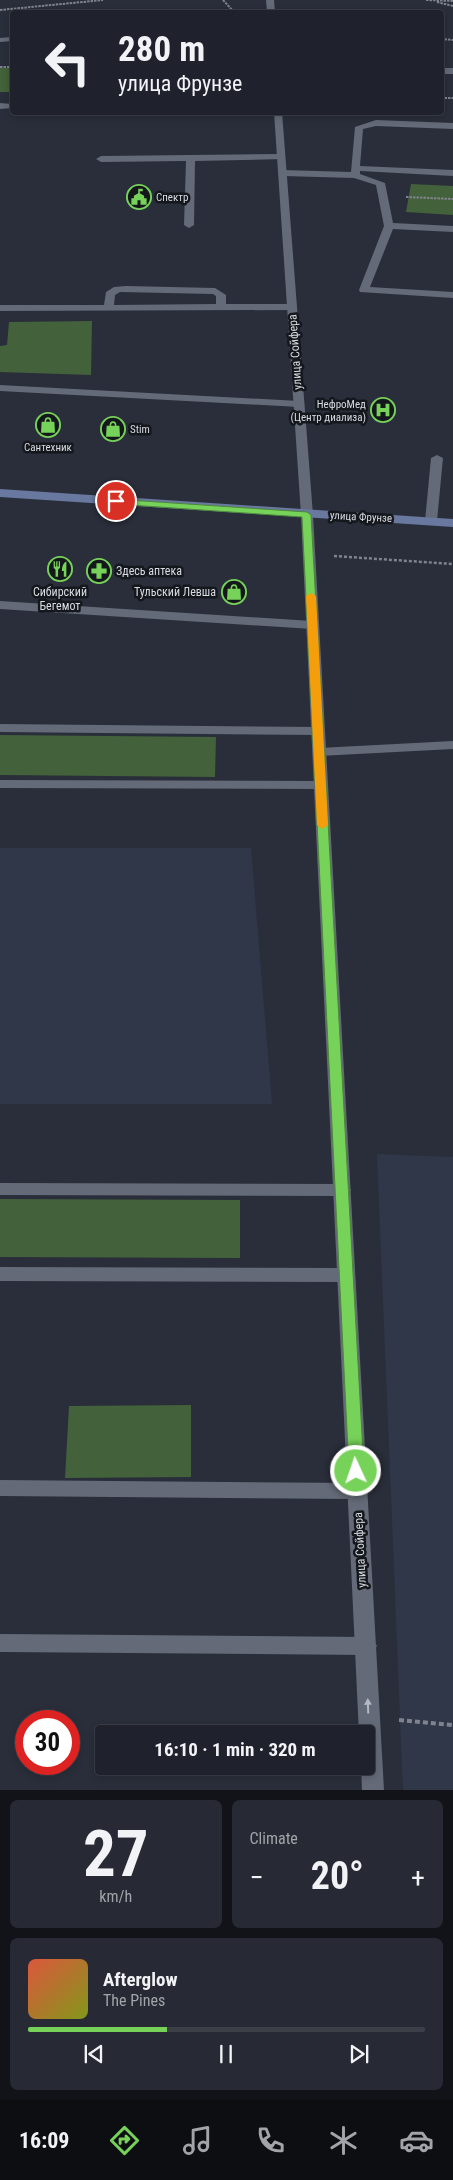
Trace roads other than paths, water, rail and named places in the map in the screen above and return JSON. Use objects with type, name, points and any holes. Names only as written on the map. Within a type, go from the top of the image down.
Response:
[{"type":"street","name":"улица Сойфера","points":[[278,115],[307,515],[373,1790]]},
{"type":"street","points":[[355,172],[359,127],[376,123],[453,126]]},
{"type":"street","points":[[101,159],[281,157]]},
{"type":"street","points":[[189,225],[191,158]]},
{"type":"street","points":[[355,172],[380,183],[390,226],[364,290],[453,294]]},
{"type":"street","points":[[283,173],[453,173]]},
{"type":"street","points":[[390,226],[453,229]]},
{"type":"street","points":[[109,308],[110,294],[113,291],[155,289],[215,291],[221,294],[221,307]]},
{"type":"street","points":[[0,308],[292,307]]},
{"type":"street","points":[[0,388],[299,404]]},
{"type":"street","points":[[431,521],[437,458]]},
{"type":"street","name":"улица Фрунзе","points":[[0,493],[307,515],[453,523]]},
{"type":"street","points":[[0,605],[312,625]]},
{"type":"street","points":[[0,728],[318,731]]},
{"type":"street","points":[[319,752],[453,745]]},
{"type":"street","points":[[0,784],[320,785]]},
{"type":"street","points":[[0,1189],[342,1190]]},
{"type":"street","points":[[0,1274],[346,1275]]},
{"type":"street","points":[[0,1488],[357,1491]]},
{"type":"street","points":[[0,1643],[366,1646]]},
{"type":"place","name":"Спектр","points":[[139,197]]},
{"type":"place","name":"НефроМед (Центр диализа)","points":[[383,410]]},
{"type":"place","name":"Сантехник","points":[[48,425]]},
{"type":"place","name":"Stim","points":[[113,429]]},
{"type":"place","name":"Сибирский Бегемот","points":[[60,569]]},
{"type":"place","name":"Здесь аптека","points":[[99,571]]},
{"type":"place","name":"Тульский Левша","points":[[234,592]]}]
